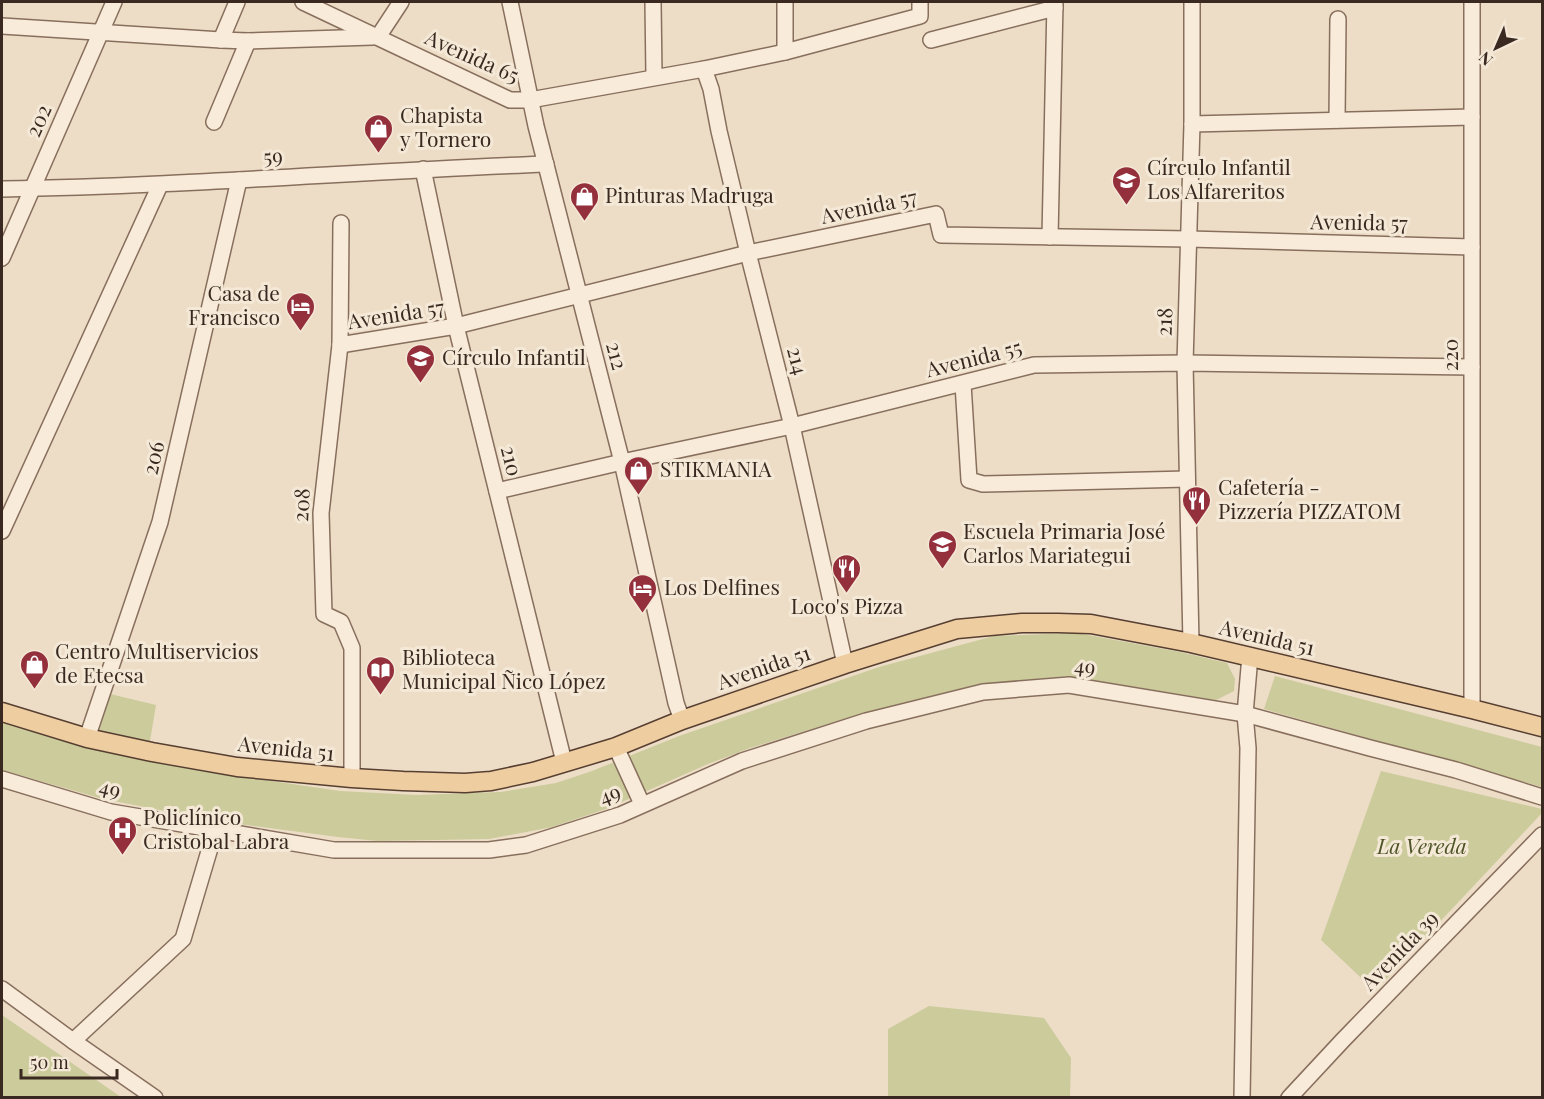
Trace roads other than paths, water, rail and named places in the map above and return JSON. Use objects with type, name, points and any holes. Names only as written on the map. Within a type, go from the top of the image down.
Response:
[{"type":"main road","name":"Avenida 51","points":[[2,712],[87,738],[237,767],[352,778],[465,783],[491,781],[533,772],[616,747],[682,720],[845,664],[957,629],[1022,623],[1091,624],[1191,643],[1472,709],[1542,728]]},
{"type":"street","name":"202","points":[[2,258],[114,2]]},
{"type":"street","points":[[221,40],[237,2]]},
{"type":"street","points":[[303,2],[378,37],[401,2]]},
{"type":"street","name":"212","points":[[510,2],[530,100],[622,462],[676,703],[682,720]]},
{"type":"street","points":[[653,2],[654,77]]},
{"type":"street","points":[[785,2],[785,52]]},
{"type":"street","name":"218","points":[[1191,643],[1185,363],[1192,124],[1192,2]]},
{"type":"street","name":"220","points":[[1472,2],[1472,709]]},
{"type":"street","points":[[931,40],[1055,5],[1050,237]]},
{"type":"street","name":"Avenida 65","points":[[2,26],[221,40],[378,37],[510,100],[530,100],[785,52],[920,9]]},
{"type":"street","points":[[1337,120],[1338,19]]},
{"type":"street","points":[[214,122],[248,40]]},
{"type":"street","name":"214","points":[[704,69],[711,89],[748,253],[792,426],[845,664]]},
{"type":"street","points":[[1192,124],[1472,117]]},
{"type":"street","name":"59","points":[[2,189],[160,185],[546,164]]},
{"type":"street","name":"210","points":[[423,169],[456,326],[564,762]]},
{"type":"street","name":"206","points":[[87,738],[160,522],[239,180]]},
{"type":"street","points":[[2,531],[160,185]]},
{"type":"street","name":"Avenida 57","points":[[340,345],[456,326],[748,253],[936,214],[941,236],[1189,239],[1472,247]]},
{"type":"street","name":"208","points":[[341,224],[340,345],[321,525],[324,614],[341,622],[352,648],[352,778]]},
{"type":"street","name":"Avenida 55","points":[[497,491],[792,426],[1034,365],[1185,363],[1472,367]]},
{"type":"street","points":[[963,384],[969,480],[983,484],[1187,479]]},
{"type":"street","points":[[1242,1098],[1248,748],[1245,714],[1250,656]]},
{"type":"street","name":"49","points":[[2,779],[111,812],[334,850],[489,850],[526,845],[620,815],[742,761],[866,722],[982,692],[1069,685],[1245,714],[1456,770],[1542,797]]},
{"type":"street","points":[[616,747],[642,804]]},
{"type":"street","points":[[73,1041],[183,939],[210,848],[213,830]]},
{"type":"street","name":"Avenida 39","points":[[1289,1098],[1542,835]]},
{"type":"street","points":[[2,989],[155,1098]]},
{"type":"place","name":"Chapista y Tornero","points":[[379,154]]},
{"type":"place","name":"Círculo Infantil Los Alfareritos","points":[[1126,206]]},
{"type":"place","name":"Pinturas Madruga","points":[[584,222]]},
{"type":"place","name":"Casa de Francisco","points":[[301,332]]},
{"type":"place","name":"Círculo Infantil","points":[[421,384]]},
{"type":"place","name":"STIKMANIA","points":[[639,496]]},
{"type":"place","name":"Cafetería - Pizzería PIZZATOM","points":[[1197,526]]},
{"type":"place","name":"Escuela Primaria José Carlos Mariategui","points":[[942,570]]},
{"type":"place","name":"Loco's Pizza","points":[[847,594]]},
{"type":"place","name":"Los Delfines","points":[[643,614]]},
{"type":"place","name":"Centro Multiservicios de Etecsa","points":[[34,690]]},
{"type":"place","name":"Biblioteca Municipal Ñico López","points":[[381,696]]},
{"type":"place","name":"Policlínico Cristobal Labra","points":[[122,856]]},
{"type":"park label","name":"La Vereda","points":[[1422,847]]}]
